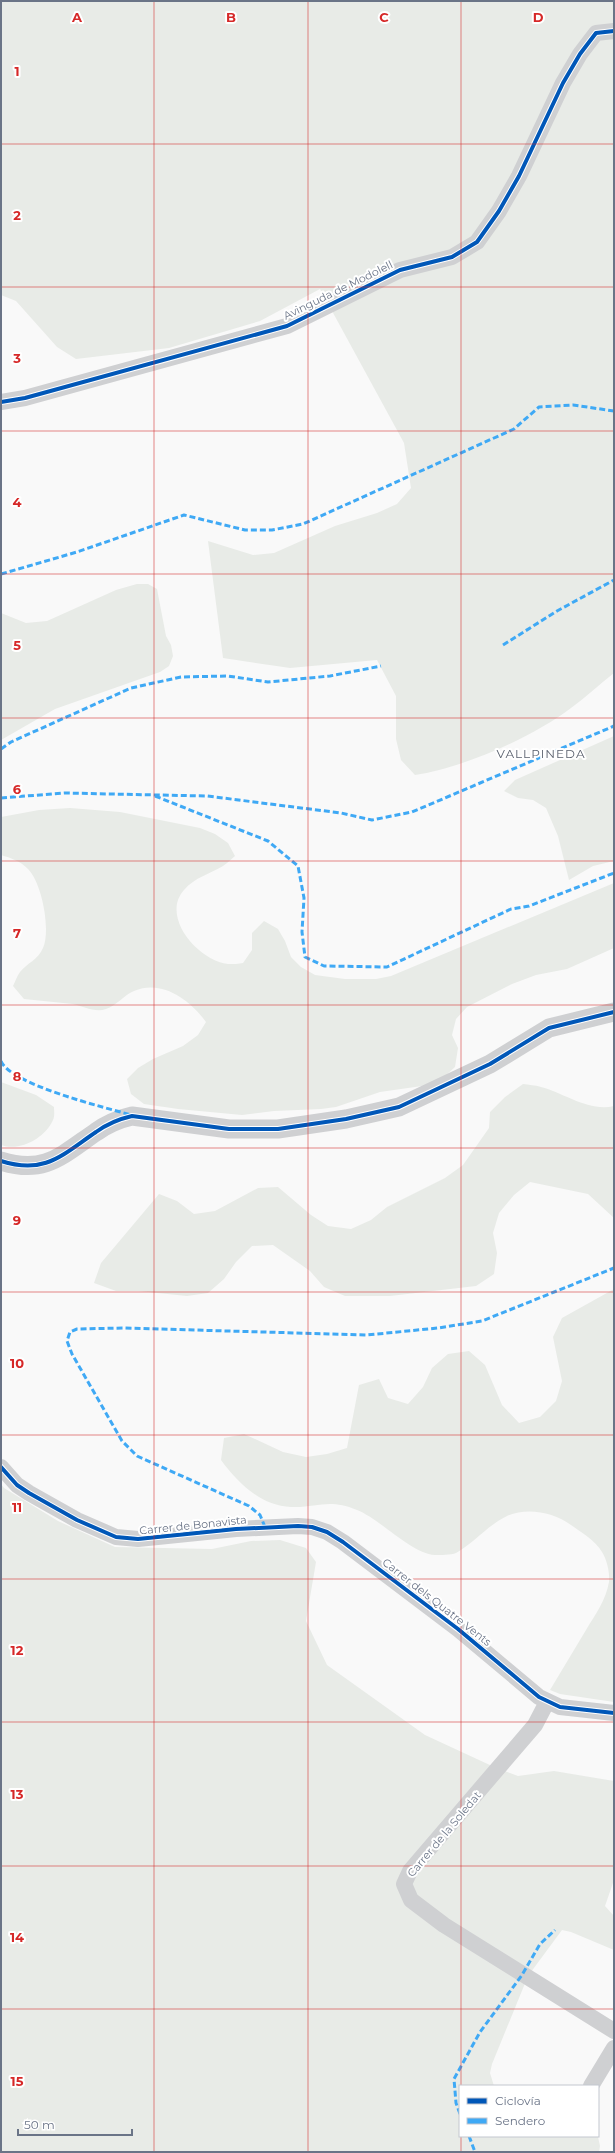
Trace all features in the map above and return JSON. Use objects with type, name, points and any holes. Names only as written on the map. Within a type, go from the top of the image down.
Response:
[{"type":"street","name":"Avinguda de Modolell","points":[[1,402],[25,398],[287,326],[400,270],[452,257],[477,242],[499,211],[519,176],[562,83],[580,54],[596,33],[614,31]]},
{"type":"street","points":[[1,1161],[22,1166],[39,1166],[51,1162],[97,1130],[117,1120],[132,1116],[229,1129],[278,1129],[346,1119],[399,1107],[490,1064],[549,1028],[614,1012]]},
{"type":"street","name":"Carrer de Bonavista","points":[[1,1467],[16,1485],[29,1493],[77,1520],[116,1537],[138,1539],[265,1527]]},
{"type":"street","name":"Carrer dels Quatre Vents","points":[[265,1527],[312,1528],[327,1532],[343,1542],[458,1629],[547,1702],[560,1707],[614,1713]]},
{"type":"street","name":"Carrer de la Soledat","points":[[547,1702],[534,1725],[410,1871],[404,1884],[411,1900],[444,1925],[614,2031]]},
{"type":"street","points":[[592,2085],[614,2048]]},
{"type":"shaded area","points":[[1,1],[614,1],[614,673],[577,704],[537,730],[518,740],[497,750],[454,766],[415,775],[401,760],[396,739],[396,696],[377,660],[290,668],[223,658],[208,541],[253,555],[274,553],[335,526],[377,513],[397,504],[411,488],[404,443],[320,289],[260,321],[169,348],[76,359],[57,347],[16,301],[1,295]]},
{"type":"shaded area","points":[[137,584],[148,584],[157,589],[166,636],[171,645],[173,656],[169,666],[160,672],[55,709],[1,740],[1,613],[26,623],[47,621],[116,590]]},
{"type":"shaded area","points":[[614,736],[614,861],[593,866],[569,880],[558,836],[546,808],[533,800],[518,798],[504,791],[515,780]]},
{"type":"shaded area","points":[[70,808],[120,812],[200,828],[215,834],[228,843],[235,856],[223,866],[188,886],[178,901],[177,913],[180,924],[186,936],[195,946],[206,955],[217,961],[228,964],[243,963],[252,950],[252,933],[264,921],[278,929],[285,941],[291,957],[301,967],[315,975],[345,979],[376,979],[391,976],[614,883],[614,948],[567,969],[536,975],[512,984],[467,1007],[456,1019],[452,1035],[458,1048],[455,1067],[443,1078],[429,1085],[380,1092],[336,1107],[274,1111],[242,1115],[144,1104],[131,1094],[127,1079],[138,1068],[153,1059],[183,1046],[198,1035],[206,1022],[192,1006],[184,999],[165,990],[144,988],[130,993],[110,1008],[102,1010],[89,1009],[73,1004],[24,999],[13,986],[20,972],[41,952],[45,940],[46,930],[44,907],[33,876],[22,864],[1,855],[1,817],[39,810]]},
{"type":"shaded area","points":[[1,1082],[36,1095],[54,1107],[54,1118],[49,1127],[38,1138],[16,1147],[1,1145]]},
{"type":"shaded area","points":[[523,1084],[550,1090],[586,1104],[605,1107],[614,1106],[614,1218],[588,1194],[530,1182],[514,1195],[499,1213],[493,1233],[497,1253],[494,1274],[476,1286],[390,1296],[345,1296],[324,1287],[310,1271],[273,1245],[252,1246],[236,1262],[224,1279],[208,1293],[187,1296],[138,1291],[116,1291],[94,1283],[101,1263],[159,1194],[177,1201],[194,1214],[215,1211],[258,1188],[278,1187],[311,1215],[328,1226],[351,1229],[371,1220],[387,1207],[445,1178],[463,1165],[489,1128],[490,1112],[505,1097]]},
{"type":"shaded area","points":[[614,1289],[614,1702],[560,1694],[550,1690],[600,1607],[608,1589],[609,1582],[607,1563],[604,1555],[596,1544],[571,1525],[556,1517],[540,1512],[531,1511],[515,1513],[494,1524],[456,1553],[448,1555],[435,1555],[416,1549],[366,1514],[347,1506],[323,1504],[300,1507],[280,1506],[260,1498],[243,1485],[221,1460],[224,1438],[244,1434],[283,1452],[306,1457],[327,1454],[347,1448],[359,1385],[379,1379],[388,1398],[408,1404],[423,1387],[432,1368],[448,1354],[469,1351],[485,1365],[502,1405],[519,1423],[540,1417],[556,1401],[562,1381],[553,1337],[562,1318]]},
{"type":"shaded area","points":[[1,1484],[4,1488],[58,1521],[115,1547],[212,1549],[251,1541],[280,1540],[306,1548],[316,1562],[306,1621],[327,1665],[425,1735],[492,1766],[518,1776],[554,1771],[614,1781],[614,1880],[605,1906],[614,1916],[614,1950],[571,1932],[562,1930],[528,1976],[492,2064],[490,2073],[494,2085],[459,2085],[459,2137],[598,2137],[600,2146],[599,2152],[1,2152]]},
{"type":"marked path","points":[[1,574],[77,552],[184,515],[245,530],[272,530],[303,524],[514,429],[539,407],[573,405],[614,411]]},
{"type":"marked path","points":[[503,645],[557,611],[614,580]]},
{"type":"marked path","points":[[1,749],[11,742],[131,688],[181,677],[228,676],[268,682],[330,676],[381,666]]},
{"type":"marked path","points":[[1,798],[64,793],[207,796],[341,813],[372,820],[412,812],[614,726]]},
{"type":"marked path","points":[[155,796],[268,841],[298,866],[304,898],[302,932],[305,957],[324,966],[387,967],[511,909],[529,906],[614,873]]},
{"type":"marked path","points":[[1,1061],[8,1070],[39,1087],[131,1115]]},
{"type":"marked path","points":[[265,1527],[260,1515],[249,1506],[137,1456],[122,1441],[72,1354],[67,1341],[70,1332],[77,1329],[124,1328],[367,1335],[438,1328],[482,1321],[614,1268]]},
{"type":"marked path","points":[[459,2111],[456,2103],[454,2079],[480,2032],[522,1975],[540,1944],[555,1930]]},
{"type":"marked path","points":[[469,2137],[475,2152]]},
{"type":"cycle path","points":[[1,402],[25,398],[287,326],[400,270],[452,257],[477,242],[499,211],[519,176],[563,83],[580,54],[596,33],[614,31]]},
{"type":"cycle path","points":[[1,1161],[16,1165],[30,1166],[41,1164],[63,1155],[104,1127],[118,1120],[132,1116],[229,1129],[278,1129],[346,1119],[399,1107],[490,1064],[549,1028],[614,1012]]},
{"type":"cycle path","points":[[1,1467],[17,1485],[29,1493],[77,1520],[116,1537],[138,1539],[236,1529],[298,1526],[312,1527],[327,1532],[343,1542],[458,1629],[539,1697],[560,1707],[614,1713]]},
{"type":"district","name":"VALLPINEDA","points":[[541,754]]}]
